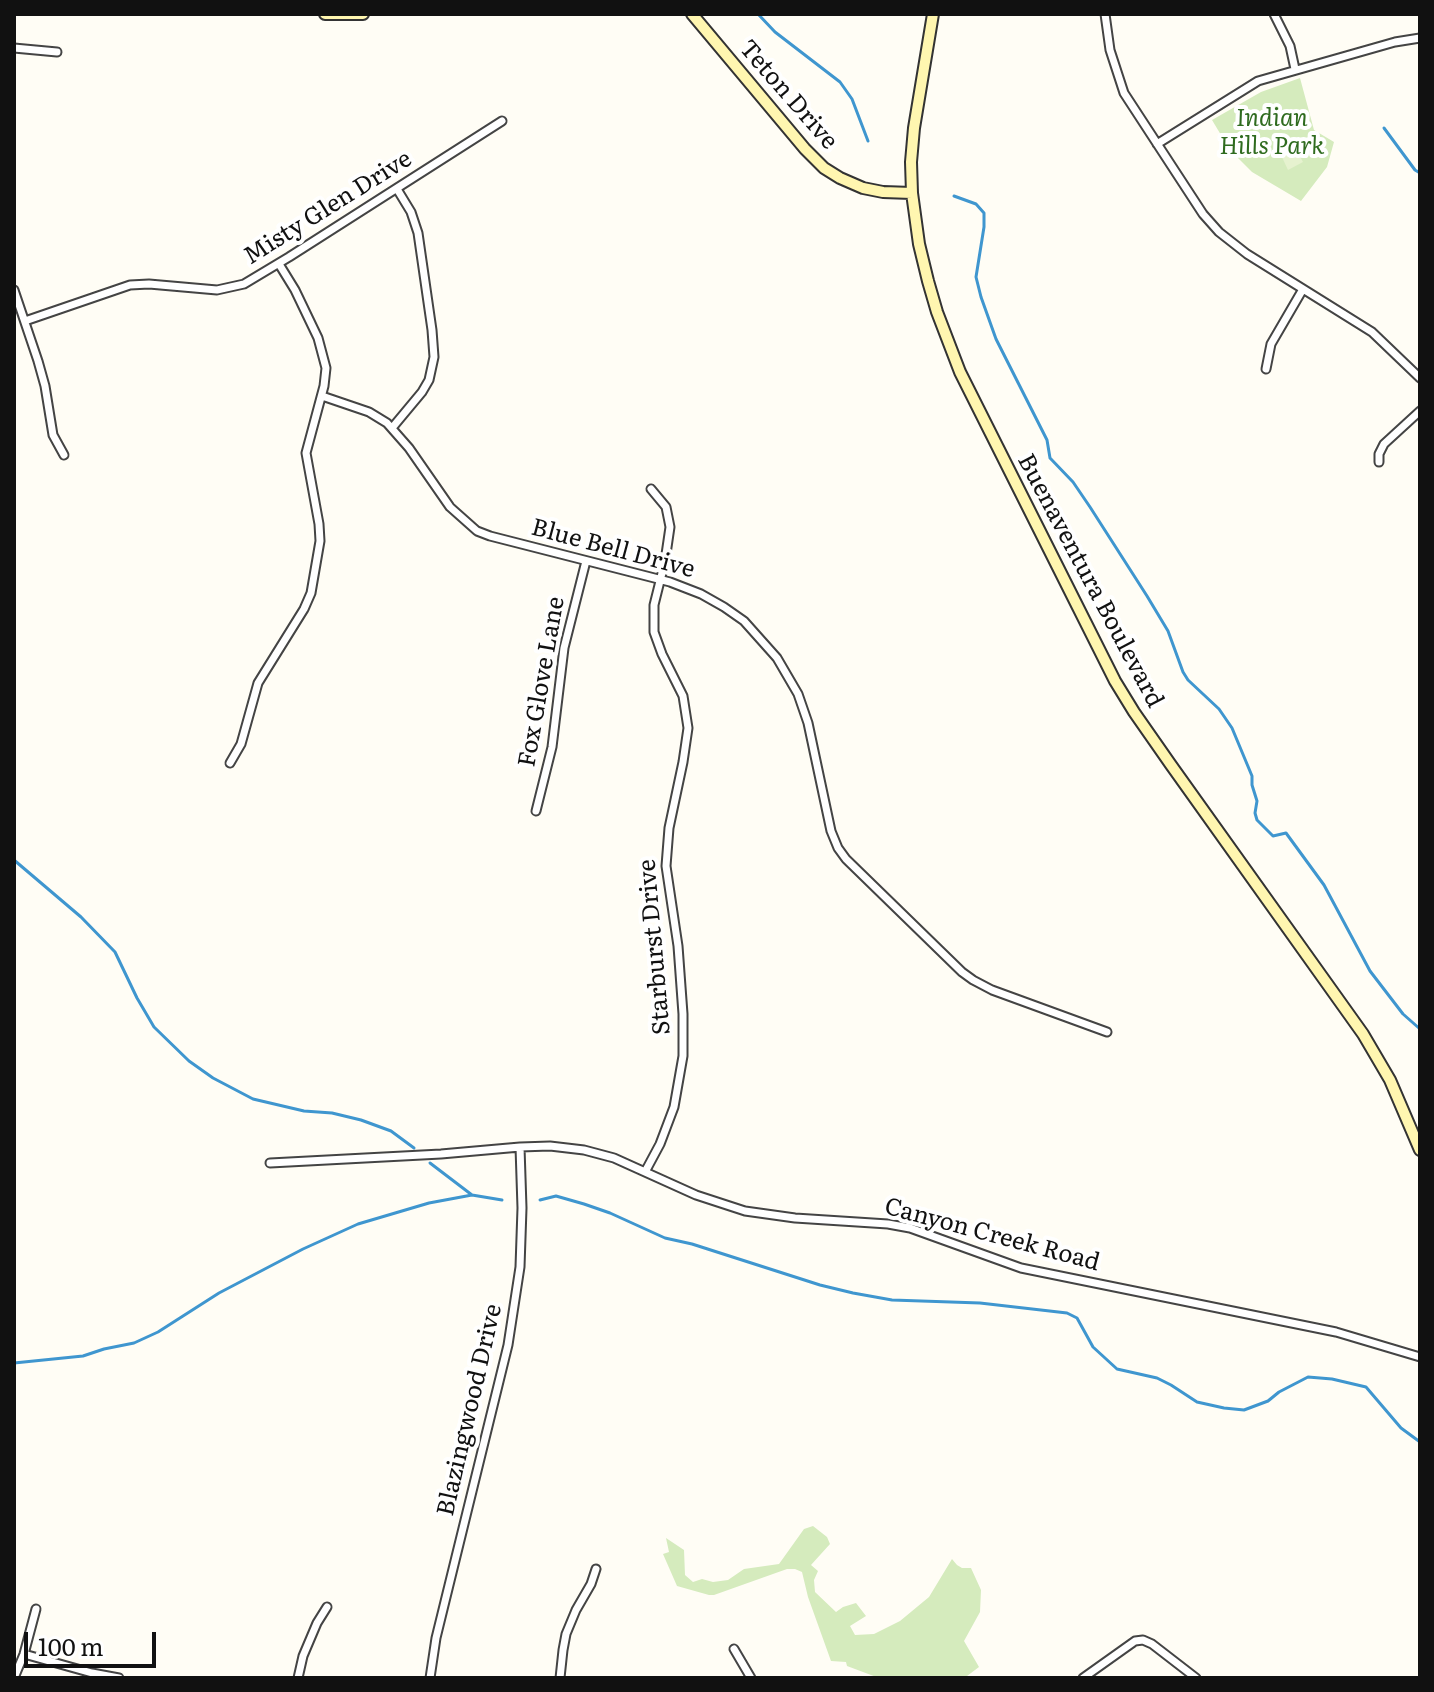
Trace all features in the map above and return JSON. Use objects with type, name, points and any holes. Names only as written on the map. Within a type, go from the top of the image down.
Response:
[{"type":"main road","points":[[325,14],[363,14]]},
{"type":"main road","name":"Teton Drive","points":[[692,14],[824,168],[863,188],[912,193]]},
{"type":"main road","name":"Buenaventura Boulevard","points":[[933,14],[914,128],[912,193],[928,281],[955,360],[1115,681],[1171,765],[1363,1034],[1385,1068],[1420,1150]]},
{"type":"street","points":[[1105,14],[1110,50],[1120,83],[1135,112],[1194,203],[1219,232],[1247,254],[1372,332],[1420,378]]},
{"type":"street","points":[[1274,14],[1290,46],[1295,69]]},
{"type":"street","points":[[1157,144],[1258,81],[1395,42],[1420,38]]},
{"type":"street","points":[[14,48],[57,52]]},
{"type":"street","name":"Misty Glen Drive","points":[[25,321],[130,285],[205,290],[244,284],[502,121]]},
{"type":"street","points":[[392,428],[422,392],[429,380],[434,357],[418,233],[411,212],[397,189]]},
{"type":"street","points":[[230,763],[241,744],[258,683],[311,593],[320,532],[306,453],[322,396],[326,368],[321,346],[279,264]]},
{"type":"street","points":[[1266,369],[1271,344],[1303,289]]},
{"type":"street","points":[[14,290],[45,386],[53,435],[64,455]]},
{"type":"street","name":"Blue Bell Drive","points":[[322,396],[369,412],[392,428],[450,507],[472,528],[490,536],[660,579],[701,594],[731,612],[758,635],[783,667],[798,694],[831,831],[850,865],[973,980],[992,990],[1107,1032]]},
{"type":"street","points":[[1379,462],[1384,444],[1420,411]]},
{"type":"street","name":"Starburst Drive","points":[[645,1172],[674,1107],[683,1056],[678,946],[666,866],[669,828],[688,728],[683,696],[654,632],[653,612],[670,527],[666,507],[651,489]]},
{"type":"street","name":"Fox Glove Lane","points":[[536,811],[552,747],[564,648],[586,561]]},
{"type":"street","name":"Canyon Creek Road","points":[[270,1163],[520,1147],[550,1146],[584,1150],[614,1158],[730,1207],[811,1220],[866,1222],[910,1228],[1021,1268],[1336,1332],[1420,1357]]},
{"type":"street","name":"Blazingwood Drive","points":[[430,1678],[436,1638],[508,1345],[520,1267],[520,1147]]},
{"type":"street","points":[[560,1678],[566,1634],[596,1569]]},
{"type":"street","points":[[298,1678],[303,1656],[327,1607]]},
{"type":"street","points":[[14,1678],[36,1609]]},
{"type":"street","points":[[1083,1678],[1135,1641],[1143,1640],[1196,1678]]},
{"type":"street","points":[[734,1649],[751,1678]]},
{"type":"street","points":[[24,1654],[119,1678]]},
{"type":"green space","name":"Indian Hills Park","points":[[1300,78],[1314,130],[1334,142],[1327,167],[1301,201],[1252,172],[1230,150],[1212,120],[1261,92]]},
{"type":"green space","points":[[1295,147],[1303,162],[1288,170],[1281,155]]},
{"type":"green space","points":[[813,1526],[827,1537],[830,1544],[811,1565],[818,1571],[814,1580],[815,1592],[836,1612],[856,1603],[866,1616],[850,1626],[855,1635],[874,1634],[900,1621],[929,1597],[952,1559],[962,1568],[971,1568],[981,1590],[980,1612],[964,1641],[979,1667],[967,1678],[879,1678],[847,1666],[846,1662],[831,1661],[802,1572],[787,1569],[709,1595],[677,1586],[663,1554],[669,1552],[666,1538],[684,1550],[685,1575],[693,1582],[702,1579],[713,1582],[728,1580],[744,1569],[779,1564],[804,1529]]},
{"type":"waterway","points":[[758,14],[775,32],[840,82],[852,99],[868,141]]},
{"type":"waterway","points":[[1384,128],[1420,173]]},
{"type":"waterway","points":[[954,196],[976,204],[984,213],[976,277],[981,297],[996,339],[1047,440],[1050,458],[1073,482],[1147,596],[1168,631],[1188,680],[1219,709],[1232,728],[1252,776],[1257,820],[1273,836],[1286,833],[1324,885],[1370,971],[1403,1014],[1420,1029]]},
{"type":"waterway","points":[[14,860],[81,917],[115,952],[154,1027],[189,1061],[253,1099],[361,1120],[391,1131],[414,1148]]},
{"type":"waterway","points":[[430,1163],[472,1195]]},
{"type":"waterway","points":[[14,1363],[83,1356],[134,1343],[158,1332],[219,1293],[358,1224],[429,1203],[472,1195],[502,1200]]},
{"type":"waterway","points":[[540,1200],[556,1196],[584,1204],[665,1238],[853,1293],[892,1300],[980,1303],[1067,1313],[1077,1318],[1093,1347],[1117,1369],[1157,1378],[1197,1402],[1244,1410],[1268,1401],[1308,1377],[1366,1387],[1401,1428],[1420,1442]]}]
